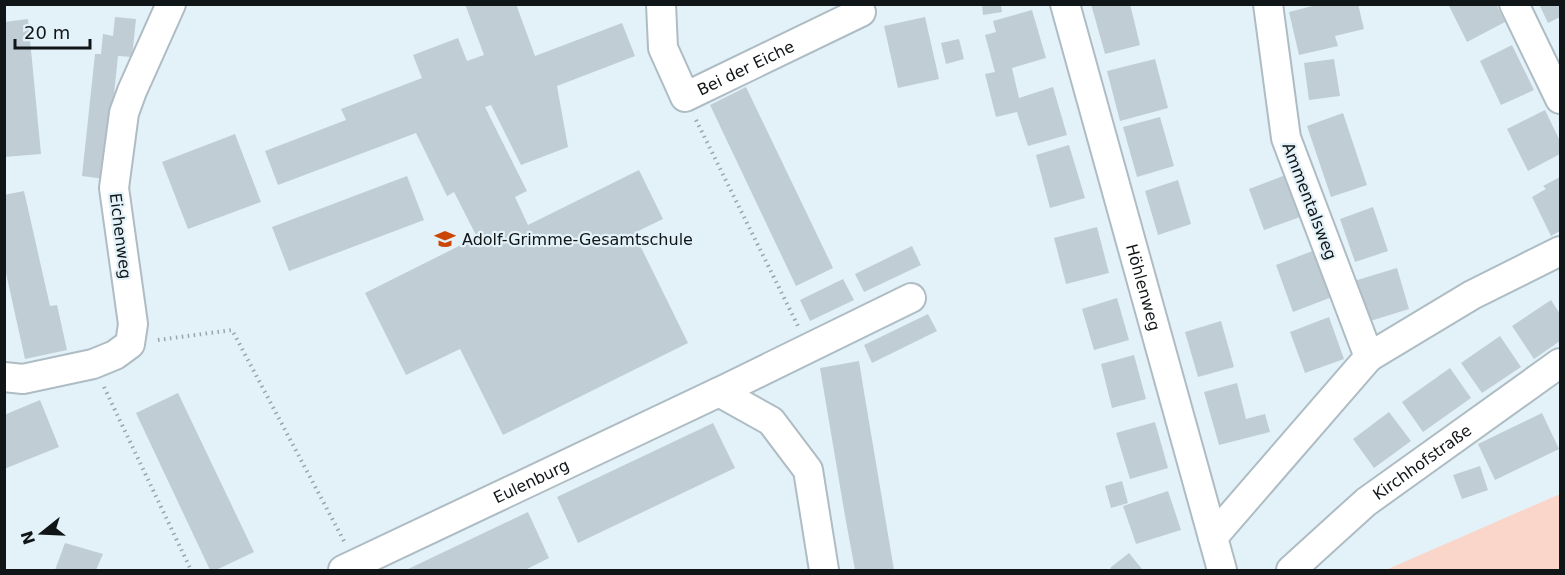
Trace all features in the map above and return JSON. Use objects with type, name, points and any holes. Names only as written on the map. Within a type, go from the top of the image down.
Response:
[{"type":"street","name":"Eichenweg","points":[[130,344],[133,324],[114,188],[124,113],[171,4]]},
{"type":"street","name":"Bei der Eiche","points":[[661,4],[663,48],[685,97],[861,12]]},
{"type":"street","name":"Höhlenweg","points":[[1065,4],[1222,570]]},
{"type":"street","name":"Ammentalsweg","points":[[1268,4],[1286,138],[1369,357]]},
{"type":"street","points":[[1514,4],[1560,99]]},
{"type":"street","points":[[1213,537],[1369,357],[1472,295],[1560,251]]},
{"type":"street","name":"Eulenburg","points":[[349,567],[719,392],[911,298]]},
{"type":"street","points":[[4,377],[23,379],[93,364],[115,356],[130,344]]},
{"type":"street","name":"Kirchhofstraße","points":[[1291,570],[1366,502],[1560,363]]},
{"type":"street","points":[[719,392],[771,421],[808,470],[824,570]]},
{"type":"path","points":[[685,97],[809,348]]},
{"type":"path","points":[[130,344],[232,330],[349,567]]},
{"type":"path","points":[[93,364],[191,570]]},
{"type":"shaded area","points":[[1560,494],[1560,570],[1388,569]]},
{"type":"building","points":[[465,4],[516,4],[535,56],[622,23],[635,56],[557,86],[568,147],[521,165],[491,105],[485,107],[527,191],[515,197],[528,225],[639,170],[663,219],[634,233],[688,343],[503,435],[460,349],[406,375],[365,293],[477,237],[454,192],[447,196],[416,133],[278,185],[265,151],[346,120],[341,109],[422,78],[413,55],[458,38],[467,61],[484,55]]},
{"type":"building","points":[[982,4],[1001,4],[1002,12],[983,15]]},
{"type":"building","points":[[1091,4],[1130,4],[1140,45],[1105,54]]},
{"type":"building","points":[[1320,4],[1358,4],[1364,29],[1335,36],[1338,46],[1299,55],[1289,12]]},
{"type":"building","points":[[1448,4],[1496,4],[1505,22],[1467,42]]},
{"type":"building","points":[[1539,4],[1560,4],[1560,17],[1548,23]]},
{"type":"building","points":[[1032,10],[1046,58],[1012,68],[1019,98],[1053,87],[1067,135],[1028,146],[1017,112],[996,117],[985,74],[995,72],[985,35],[996,32],[993,21]]},
{"type":"building","points":[[115,17],[136,19],[132,57],[118,56],[105,179],[82,176],[95,54],[101,54],[103,34],[113,36]]},
{"type":"building","points":[[925,17],[939,79],[898,88],[884,26]]},
{"type":"building","points":[[28,19],[41,154],[4,157],[4,22]]},
{"type":"building","points":[[959,39],[964,59],[946,64],[941,43]]},
{"type":"building","points":[[1512,45],[1534,90],[1501,105],[1480,61]]},
{"type":"building","points":[[1155,59],[1168,108],[1120,121],[1107,71]]},
{"type":"building","points":[[1334,59],[1340,96],[1309,100],[1304,63]]},
{"type":"building","points":[[746,87],[833,268],[796,286],[710,105]]},
{"type":"building","points":[[1545,110],[1560,141],[1560,154],[1528,171],[1507,129]]},
{"type":"building","points":[[1343,113],[1367,185],[1331,197],[1307,126]]},
{"type":"building","points":[[1160,117],[1174,166],[1137,177],[1123,127]]},
{"type":"building","points":[[235,134],[261,202],[188,229],[162,162]]},
{"type":"building","points":[[1069,145],[1085,198],[1050,208],[1036,155]]},
{"type":"building","points":[[1288,174],[1303,216],[1264,230],[1249,189]]},
{"type":"building","points":[[407,176],[424,220],[289,271],[272,227]]},
{"type":"building","points":[[1560,177],[1560,231],[1551,236],[1532,197],[1546,189],[1543,186]]},
{"type":"building","points":[[1178,180],[1191,224],[1158,235],[1145,191]]},
{"type":"building","points":[[24,191],[50,306],[57,305],[67,350],[25,359],[4,264],[4,195]]},
{"type":"building","points":[[1373,207],[1388,251],[1355,262],[1340,219]]},
{"type":"building","points":[[1097,227],[1109,273],[1066,284],[1054,238]]},
{"type":"building","points":[[912,246],[921,265],[864,292],[855,274]]},
{"type":"building","points":[[1315,250],[1332,297],[1293,312],[1276,265]]},
{"type":"building","points":[[1397,268],[1409,309],[1367,322],[1354,281]]},
{"type":"building","points":[[843,279],[854,300],[810,321],[800,300]]},
{"type":"building","points":[[1117,298],[1129,340],[1094,350],[1082,309]]},
{"type":"building","points":[[1551,300],[1560,314],[1560,341],[1534,359],[1512,326]]},
{"type":"building","points":[[928,314],[937,331],[872,363],[864,345]]},
{"type":"building","points":[[1329,317],[1344,359],[1305,373],[1290,332]]},
{"type":"building","points":[[1221,321],[1234,367],[1198,377],[1185,332]]},
{"type":"building","points":[[1500,336],[1521,367],[1482,393],[1461,363]]},
{"type":"building","points":[[1134,355],[1146,399],[1112,408],[1101,364]]},
{"type":"building","points":[[859,361],[894,570],[855,570],[820,368]]},
{"type":"building","points":[[1450,368],[1471,398],[1423,432],[1402,402]]},
{"type":"building","points":[[1237,383],[1246,419],[1265,414],[1270,432],[1219,445],[1204,392]]},
{"type":"building","points":[[178,393],[254,552],[216,570],[210,570],[136,413]]},
{"type":"building","points":[[40,400],[59,447],[4,469],[4,415]]},
{"type":"building","points":[[1389,412],[1411,441],[1374,468],[1353,439]]},
{"type":"building","points":[[1542,413],[1559,449],[1495,480],[1478,444]]},
{"type":"building","points":[[1155,422],[1168,468],[1130,479],[1116,433]]},
{"type":"building","points":[[713,423],[735,468],[578,543],[557,497]]},
{"type":"building","points":[[1480,466],[1488,490],[1462,499],[1453,475]]},
{"type":"building","points":[[1122,481],[1128,503],[1111,508],[1105,486]]},
{"type":"building","points":[[1168,491],[1181,530],[1136,544],[1123,506]]},
{"type":"building","points":[[528,512],[549,558],[527,569],[406,570]]},
{"type":"building","points":[[65,543],[103,554],[96,570],[55,570]]},
{"type":"building","points":[[1129,553],[1142,569],[1112,570],[1110,568]]},
{"type":"place","name":"Adolf-Grimme-Gesamtschule","points":[[445,239]]}]
